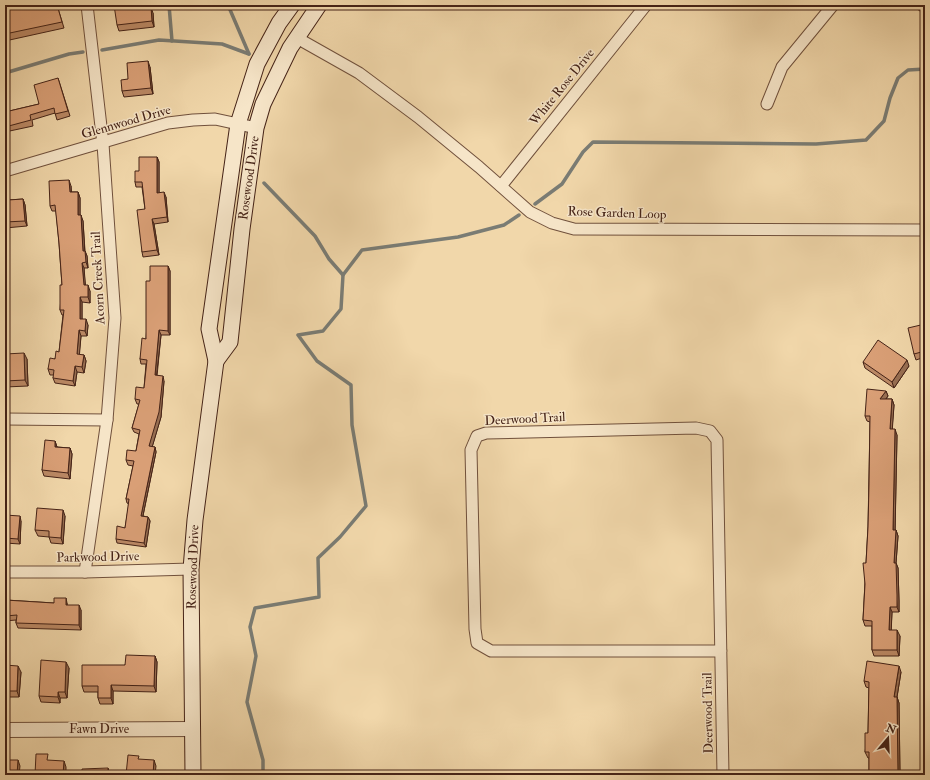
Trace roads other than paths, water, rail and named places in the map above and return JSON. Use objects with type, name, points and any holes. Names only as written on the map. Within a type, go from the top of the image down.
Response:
[{"type":"main road","name":"Rosewood Drive","points":[[193,775],[191,569],[195,520],[216,361],[209,329],[238,124],[257,64],[279,23],[292,5]]},
{"type":"main road","name":"Rosewood Drive","points":[[216,361],[230,342],[242,229],[256,128],[263,104],[297,38],[319,5]]},
{"type":"street","name":"Acorn Creek Trail","points":[[85,572],[107,420],[116,318],[103,144],[87,5]]},
{"type":"street","name":"White Rose Drive","points":[[500,186],[646,5]]},
{"type":"street","points":[[767,104],[782,68],[833,5]]},
{"type":"street","name":"Rose Garden Loop","points":[[297,38],[359,73],[418,116],[530,212],[552,224],[574,229],[925,230]]},
{"type":"street","name":"Glennwood Drive","points":[[5,171],[103,144],[168,123],[215,119],[256,128]]},
{"type":"street","points":[[5,419],[107,420]]},
{"type":"street","name":"Deerwood Trail","points":[[721,651],[492,651],[477,643],[475,629],[471,450],[477,436],[486,433],[501,432],[696,428],[710,431],[717,440],[721,651],[723,775]]},
{"type":"street","name":"Parkwood Drive","points":[[5,572],[85,572],[191,569]]},
{"type":"street","name":"Fawn Drive","points":[[5,730],[192,729]]},
{"type":"waterway","points":[[169,5],[172,41]]},
{"type":"waterway","points":[[228,5],[249,54]]},
{"type":"waterway","points":[[102,50],[159,40],[222,44],[249,54]]},
{"type":"waterway","points":[[5,73],[69,54],[83,52]]},
{"type":"waterway","points":[[535,204],[562,184],[583,152],[593,142],[816,144],[866,140],[884,121],[890,98],[898,78],[908,70],[925,69]]},
{"type":"waterway","points":[[263,775],[263,760],[247,702],[256,656],[250,627],[255,608],[319,597],[318,558],[340,537],[366,506],[352,425],[351,385],[317,361],[298,335],[323,331],[341,309],[343,275],[329,259],[315,236],[264,183]]},
{"type":"waterway","points":[[343,275],[362,250],[458,237],[504,225],[519,215]]}]
